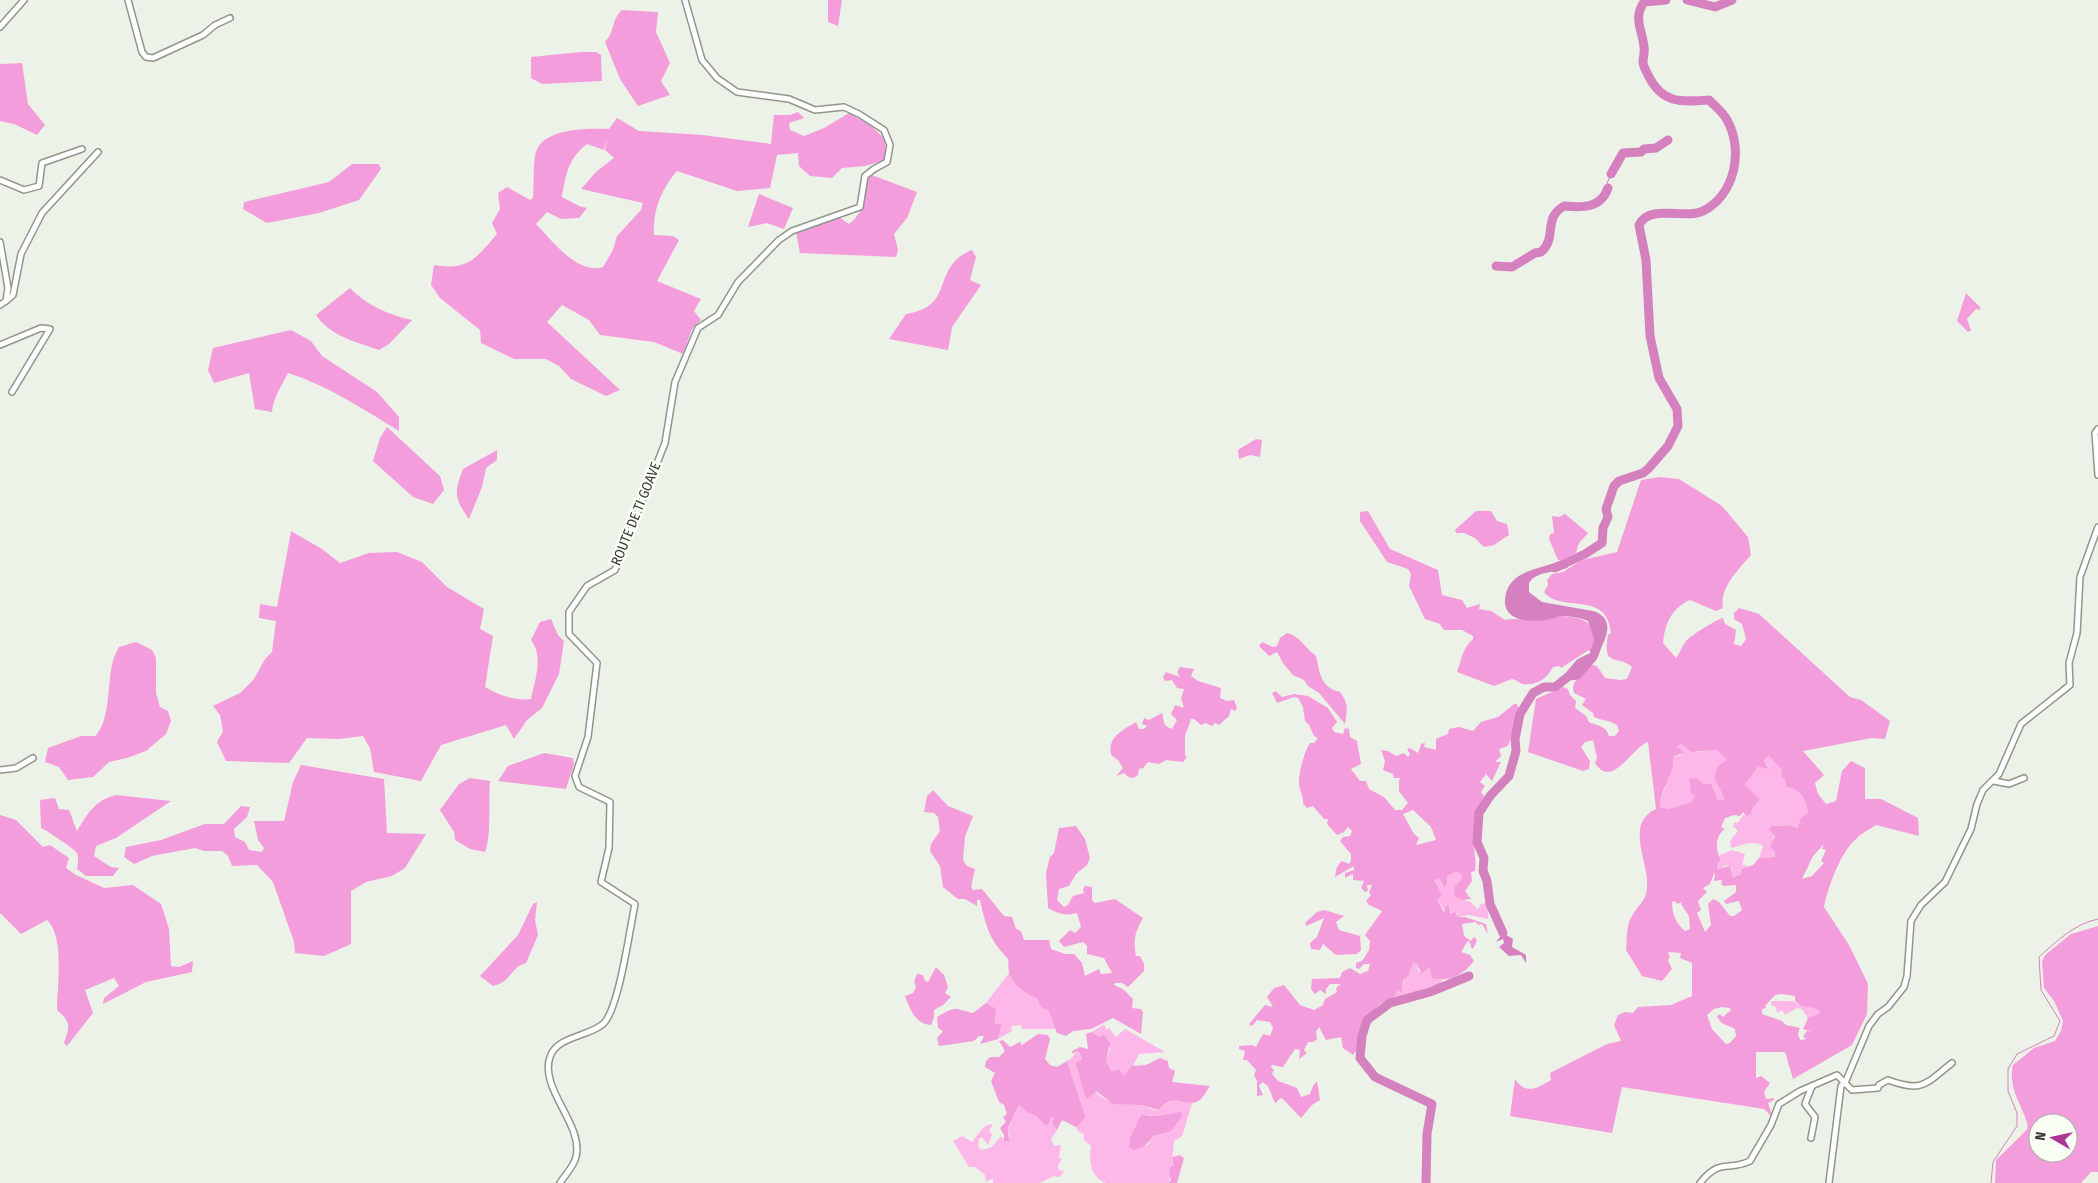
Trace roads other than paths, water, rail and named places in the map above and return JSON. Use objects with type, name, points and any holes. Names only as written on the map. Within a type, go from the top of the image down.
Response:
[{"type":"street","points":[[0,27],[24,0]]},
{"type":"street","points":[[128,0],[142,52],[146,57],[153,58],[203,35],[215,25],[230,18]]},
{"type":"street","name":"ROUTE DE TI GOAVE","points":[[560,1183],[575,1159],[577,1146],[548,1073],[550,1058],[555,1047],[604,1024],[614,1007],[635,904],[601,882],[609,848],[610,802],[579,786],[575,776],[588,737],[597,663],[568,634],[569,612],[587,586],[615,570],[665,443],[675,382],[698,328],[718,315],[738,282],[779,240],[792,231],[860,207],[865,176],[887,162],[889,154],[888,137],[884,130],[844,107],[815,110],[789,99],[737,92],[717,78],[702,60],[685,0]]},
{"type":"street","points":[[0,180],[24,190],[39,186],[42,163],[82,149]]},
{"type":"street","points":[[0,305],[13,296],[21,254],[42,213],[98,152]]},
{"type":"street","points":[[0,242],[8,288],[6,301]]},
{"type":"street","points":[[0,345],[40,328],[50,329],[12,392]]},
{"type":"street","points":[[2098,429],[2096,433],[2098,476]]},
{"type":"street","points":[[1829,1183],[1841,1086],[1873,1019],[1888,1007],[1904,988],[1907,976],[1909,932],[1915,914],[1945,882],[1968,836],[1983,790],[1994,780],[2004,764],[2021,724],[2070,685],[2069,663],[2077,633],[2080,577],[2098,527]]},
{"type":"street","points":[[0,770],[16,768],[33,758]]},
{"type":"street","points":[[1994,780],[2009,784],[2024,778]]},
{"type":"street","points":[[1700,1183],[1712,1170],[1723,1165],[1744,1164],[1750,1161],[1771,1125],[1779,1104],[1800,1090],[1837,1075],[1852,1090],[1878,1088],[1878,1085],[1888,1080],[1910,1088],[1926,1084],[1952,1064]]},
{"type":"street","points":[[1811,1138],[1815,1117],[1805,1104],[1812,1086]]},
{"type":"waterway","points":[[1555,568],[1585,554],[1602,543],[1603,528],[1608,517],[1606,509],[1614,486],[1619,481],[1643,473],[1648,469],[1668,446],[1678,426],[1677,409],[1659,378],[1650,336],[1646,260],[1639,225],[1644,218],[1659,213],[1687,214],[1703,211],[1714,204],[1723,194],[1733,171],[1735,145],[1727,120],[1721,112],[1709,100],[1682,101],[1667,97],[1654,86],[1644,68],[1644,49],[1639,24],[1639,13],[1644,2],[1666,0]]},
{"type":"waterway","points":[[1687,0],[1715,7],[1732,0]]},
{"type":"waterway","points":[[1611,174],[1623,153],[1641,152],[1644,149],[1656,148],[1668,140]]},
{"type":"waterway","points":[[1608,188],[1606,186],[1611,174]]},
{"type":"waterway","points":[[1496,266],[1512,267],[1535,253],[1541,252],[1549,240],[1552,222],[1557,211],[1564,206],[1578,207],[1596,203],[1601,200],[1608,188]]},
{"type":"waterway","points":[[1503,933],[1490,904],[1487,881],[1483,871],[1484,858],[1477,842],[1479,813],[1490,796],[1509,776],[1516,751],[1515,739],[1520,714],[1533,693],[1544,687],[1555,687],[1569,676],[1577,675],[1593,657],[1598,644]]},
{"type":"waterway","points":[[1569,676],[1580,663],[1590,658]]},
{"type":"waterway","points":[[1991,1183],[1993,1162],[2017,1126],[2017,1113],[2008,1091],[2008,1069],[2017,1054],[2054,1036],[2060,1021],[2041,990],[2039,957],[2059,939],[2074,929],[2089,921],[2098,919]]},
{"type":"waterway","points":[[1426,1183],[1427,1134],[1432,1104],[1375,1077],[1360,1058],[1362,1036],[1367,1020],[1390,1003],[1430,992],[1469,976]]}]
